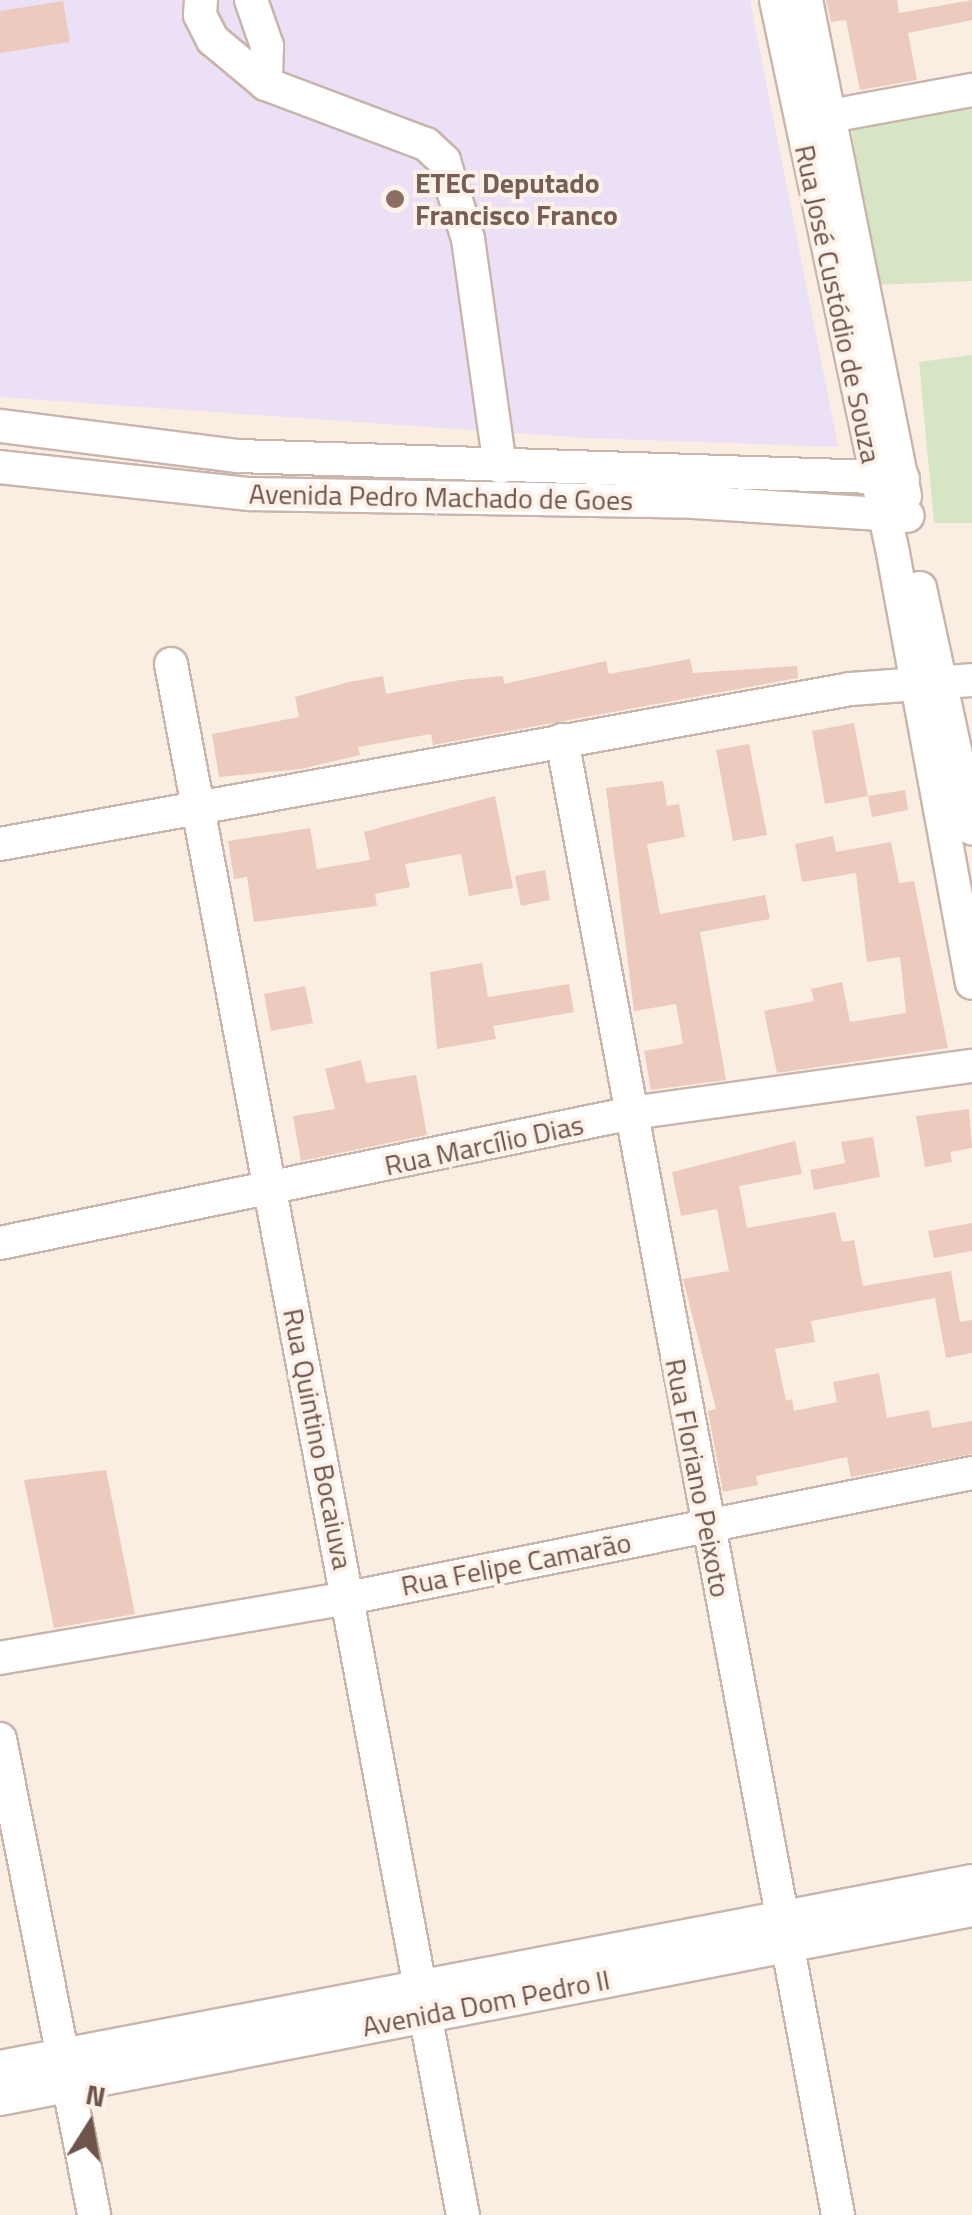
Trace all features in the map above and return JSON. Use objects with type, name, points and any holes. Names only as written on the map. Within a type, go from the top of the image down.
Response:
[{"type":"street","points":[[201,0],[200,16],[213,40],[266,84],[426,144],[444,161],[468,239],[500,467]]},
{"type":"street","points":[[251,0],[268,46],[266,84]]},
{"type":"street","name":"Rua José Custódio de Souza","points":[[776,0],[814,120],[890,478],[912,606],[943,680]]},
{"type":"street","name":"Rua José Custódio de Souza","points":[[806,0],[814,120]]},
{"type":"street","points":[[814,120],[972,90]]},
{"type":"street","name":"Avenida Pedro Machado de Goes","points":[[0,426],[238,456],[890,478]]},
{"type":"street","name":"Avenida Pedro Machado de Goes","points":[[0,466],[250,494],[659,501],[895,516]]},
{"type":"street","name":"Rua Quintino Bocaiuva","points":[[170,664],[201,809],[463,2215]]},
{"type":"street","points":[[0,844],[562,740],[943,680]]},
{"type":"street","points":[[943,680],[972,828]]},
{"type":"street","points":[[943,680],[972,983]]},
{"type":"street","name":"Rua Floriano Peixoto","points":[[562,740],[706,1526],[838,2215]]},
{"type":"street","name":"Rua Marcílio Dias","points":[[0,1243],[632,1114],[972,1066]]},
{"type":"street","name":"Rua Felipe Camarão","points":[[0,1658],[348,1598],[972,1473]]},
{"type":"street","points":[[0,1739],[94,2215]]},
{"type":"street","name":"Avenida Dom Pedro II","points":[[786,1931],[972,1881]]},
{"type":"street","name":"Avenida Dom Pedro II","points":[[0,2098],[68,2072],[423,1999],[786,1931],[972,1910]]},
{"type":"street","name":"Avenida Dom Pedro II","points":[[0,2067],[68,2072]]},
{"type":"shaded area","name":"ETEC Deputado Francisco Franco","points":[[0,0],[750,0],[838,447],[586,438],[0,397]]},
{"type":"green space","points":[[972,100],[972,281],[874,285],[851,122]]},
{"type":"green space","points":[[972,355],[972,523],[934,523],[919,362]]},
{"type":"building","points":[[826,0],[897,0],[899,13],[972,0],[972,20],[908,33],[917,80],[860,90],[846,20],[831,22]]},
{"type":"building","points":[[63,1],[70,42],[0,53],[0,11]]},
{"type":"building","points":[[690,659],[693,673],[797,666],[798,678],[433,745],[431,734],[358,747],[360,755],[301,769],[219,777],[212,734],[299,717],[295,697],[349,682],[383,676],[386,694],[503,676],[504,684],[606,661],[609,674]]},
{"type":"building","points":[[854,723],[868,796],[825,804],[812,731]]},
{"type":"building","points":[[749,744],[767,835],[733,841],[716,750]]},
{"type":"building","points":[[663,781],[667,806],[679,804],[685,837],[647,844],[660,914],[765,895],[770,919],[700,932],[726,1080],[651,1090],[644,1051],[683,1044],[676,1004],[634,1011],[606,788]]},
{"type":"building","points":[[905,790],[908,810],[872,817],[868,796]]},
{"type":"building","points":[[495,796],[513,888],[469,896],[461,854],[405,864],[410,887],[375,894],[377,906],[254,922],[247,877],[234,879],[228,841],[310,828],[317,869],[370,860],[364,832]]},
{"type":"building","points":[[833,836],[836,852],[891,842],[899,883],[914,881],[948,1048],[777,1073],[764,1011],[814,1001],[811,989],[842,982],[850,1022],[906,1013],[900,957],[867,962],[856,873],[802,882],[795,844]]},
{"type":"building","points":[[545,870],[550,900],[521,906],[515,876]]},
{"type":"building","points":[[482,963],[488,997],[569,984],[574,1012],[493,1026],[496,1039],[437,1049],[430,972]]},
{"type":"building","points":[[305,986],[313,1023],[271,1031],[264,994]]},
{"type":"building","points":[[361,1060],[366,1083],[416,1075],[427,1135],[301,1161],[293,1116],[335,1109],[325,1069]]},
{"type":"building","points":[[969,1109],[972,1148],[950,1152],[952,1162],[925,1167],[916,1116]]},
{"type":"building","points":[[873,1137],[880,1177],[814,1190],[810,1170],[845,1163],[841,1142]]},
{"type":"building","points":[[795,1141],[802,1174],[739,1186],[747,1228],[835,1212],[842,1242],[854,1240],[863,1286],[951,1271],[960,1322],[972,1320],[972,1353],[946,1358],[935,1298],[811,1321],[815,1342],[775,1349],[786,1401],[792,1399],[794,1411],[837,1402],[833,1382],[879,1373],[887,1418],[929,1410],[932,1428],[972,1421],[972,1454],[851,1477],[847,1457],[756,1476],[758,1485],[723,1492],[708,1411],[716,1409],[683,1279],[729,1271],[717,1209],[681,1216],[672,1172]]},
{"type":"building","points":[[972,1223],[972,1251],[934,1258],[928,1231]]},
{"type":"building","points":[[106,1470],[135,1614],[54,1628],[24,1480]]},
{"type":"place","name":"ETEC Deputado Francisco Franco","points":[[395,199]]}]
